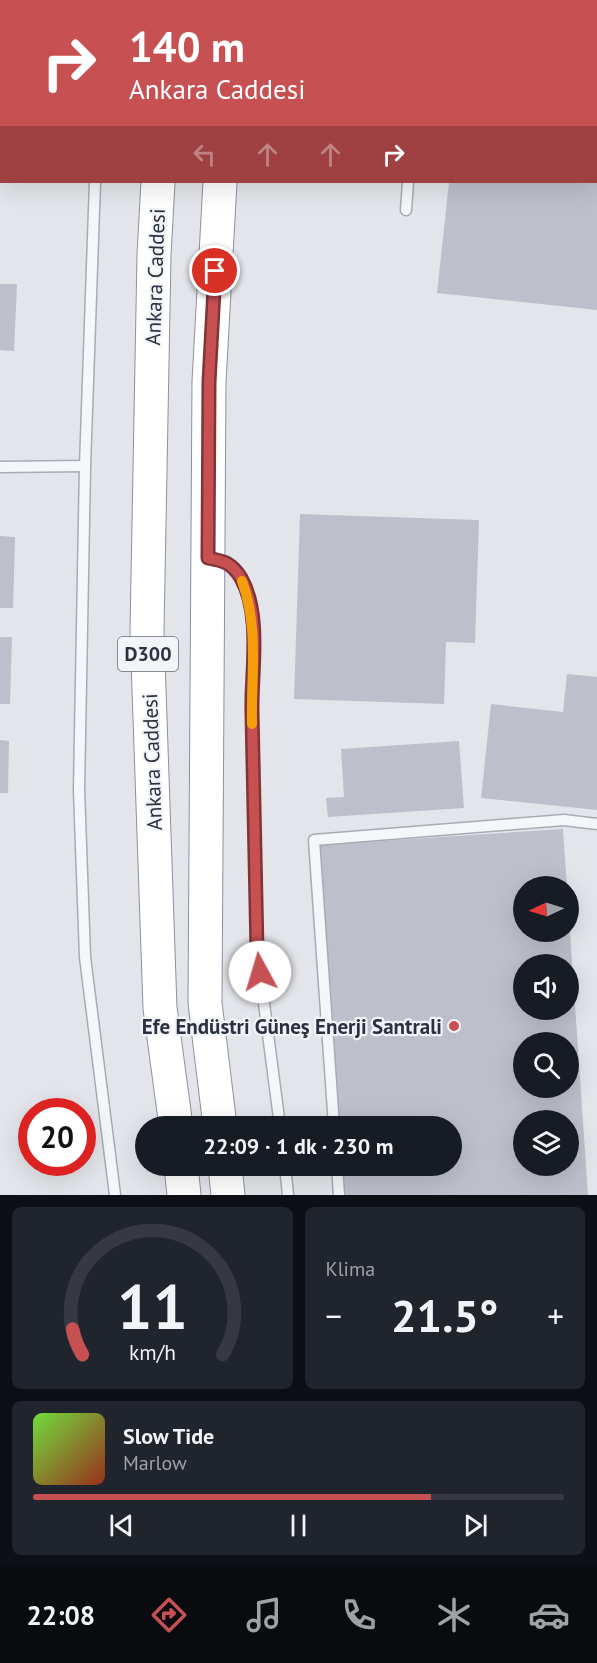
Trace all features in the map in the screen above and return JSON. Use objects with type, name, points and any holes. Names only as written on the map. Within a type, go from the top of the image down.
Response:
[{"type":"highway","name":"Ankara Caddesi","points":[[158,183],[153,267],[147,631],[160,1008],[175,1116]]},
{"type":"highway","name":"D300","points":[[219,1116],[205,1003],[209,382],[220,183]]},
{"type":"highway","points":[[182,1176],[184,1195]]},
{"type":"highway","points":[[226,1176],[228,1195]]},
{"type":"lane","points":[[95,183],[85,466],[79,790],[85,957],[115,1195]]},
{"type":"lane","points":[[406,210],[408,183]]},
{"type":"lane","points":[[0,467],[85,466]]},
{"type":"lane","points":[[208,558],[227,561],[241,578],[250,602],[254,641],[251,692],[257,950],[279,1116]]},
{"type":"lane","points":[[333,1116],[314,840],[564,820],[597,824]]},
{"type":"lane","points":[[286,1176],[288,1195]]},
{"type":"lane","points":[[338,1176],[339,1195]]},
{"type":"building","points":[[449,183],[597,183],[597,310],[437,293]]},
{"type":"building","points":[[0,284],[17,284],[14,351],[0,350]]},
{"type":"building","points":[[300,514],[479,520],[475,643],[446,642],[444,704],[294,699]]},
{"type":"building","points":[[0,536],[15,537],[13,608],[0,608]]},
{"type":"building","points":[[0,637],[12,637],[10,704],[0,704]]},
{"type":"building","points":[[567,674],[597,677],[597,810],[481,798],[491,704],[563,712]]},
{"type":"building","points":[[0,740],[9,741],[8,793],[0,793]]},
{"type":"building","points":[[459,741],[464,808],[328,817],[326,798],[344,797],[341,749]]},
{"type":"building","name":"Efe Endüstri Güneş Enerji Santrali","points":[[563,829],[566,876],[513,876],[513,942],[571,942],[572,954],[513,954],[513,1020],[576,1020],[577,1032],[513,1032],[513,1098],[579,1098],[579,1064],[588,1195],[343,1195],[342,1176],[462,1176],[462,1116],[337,1116],[320,845]]},
{"type":"slow traffic","points":[[242,581],[250,602],[254,641],[252,724]]},
{"type":"place","name":"Efe Endüstri Güneş Enerji Santrali","points":[[454,1026]]},
{"type":"route","points":[[215,271],[209,382],[208,558],[227,561],[241,578],[250,602],[254,641],[251,692],[253,804],[257,950],[260,972]]}]
